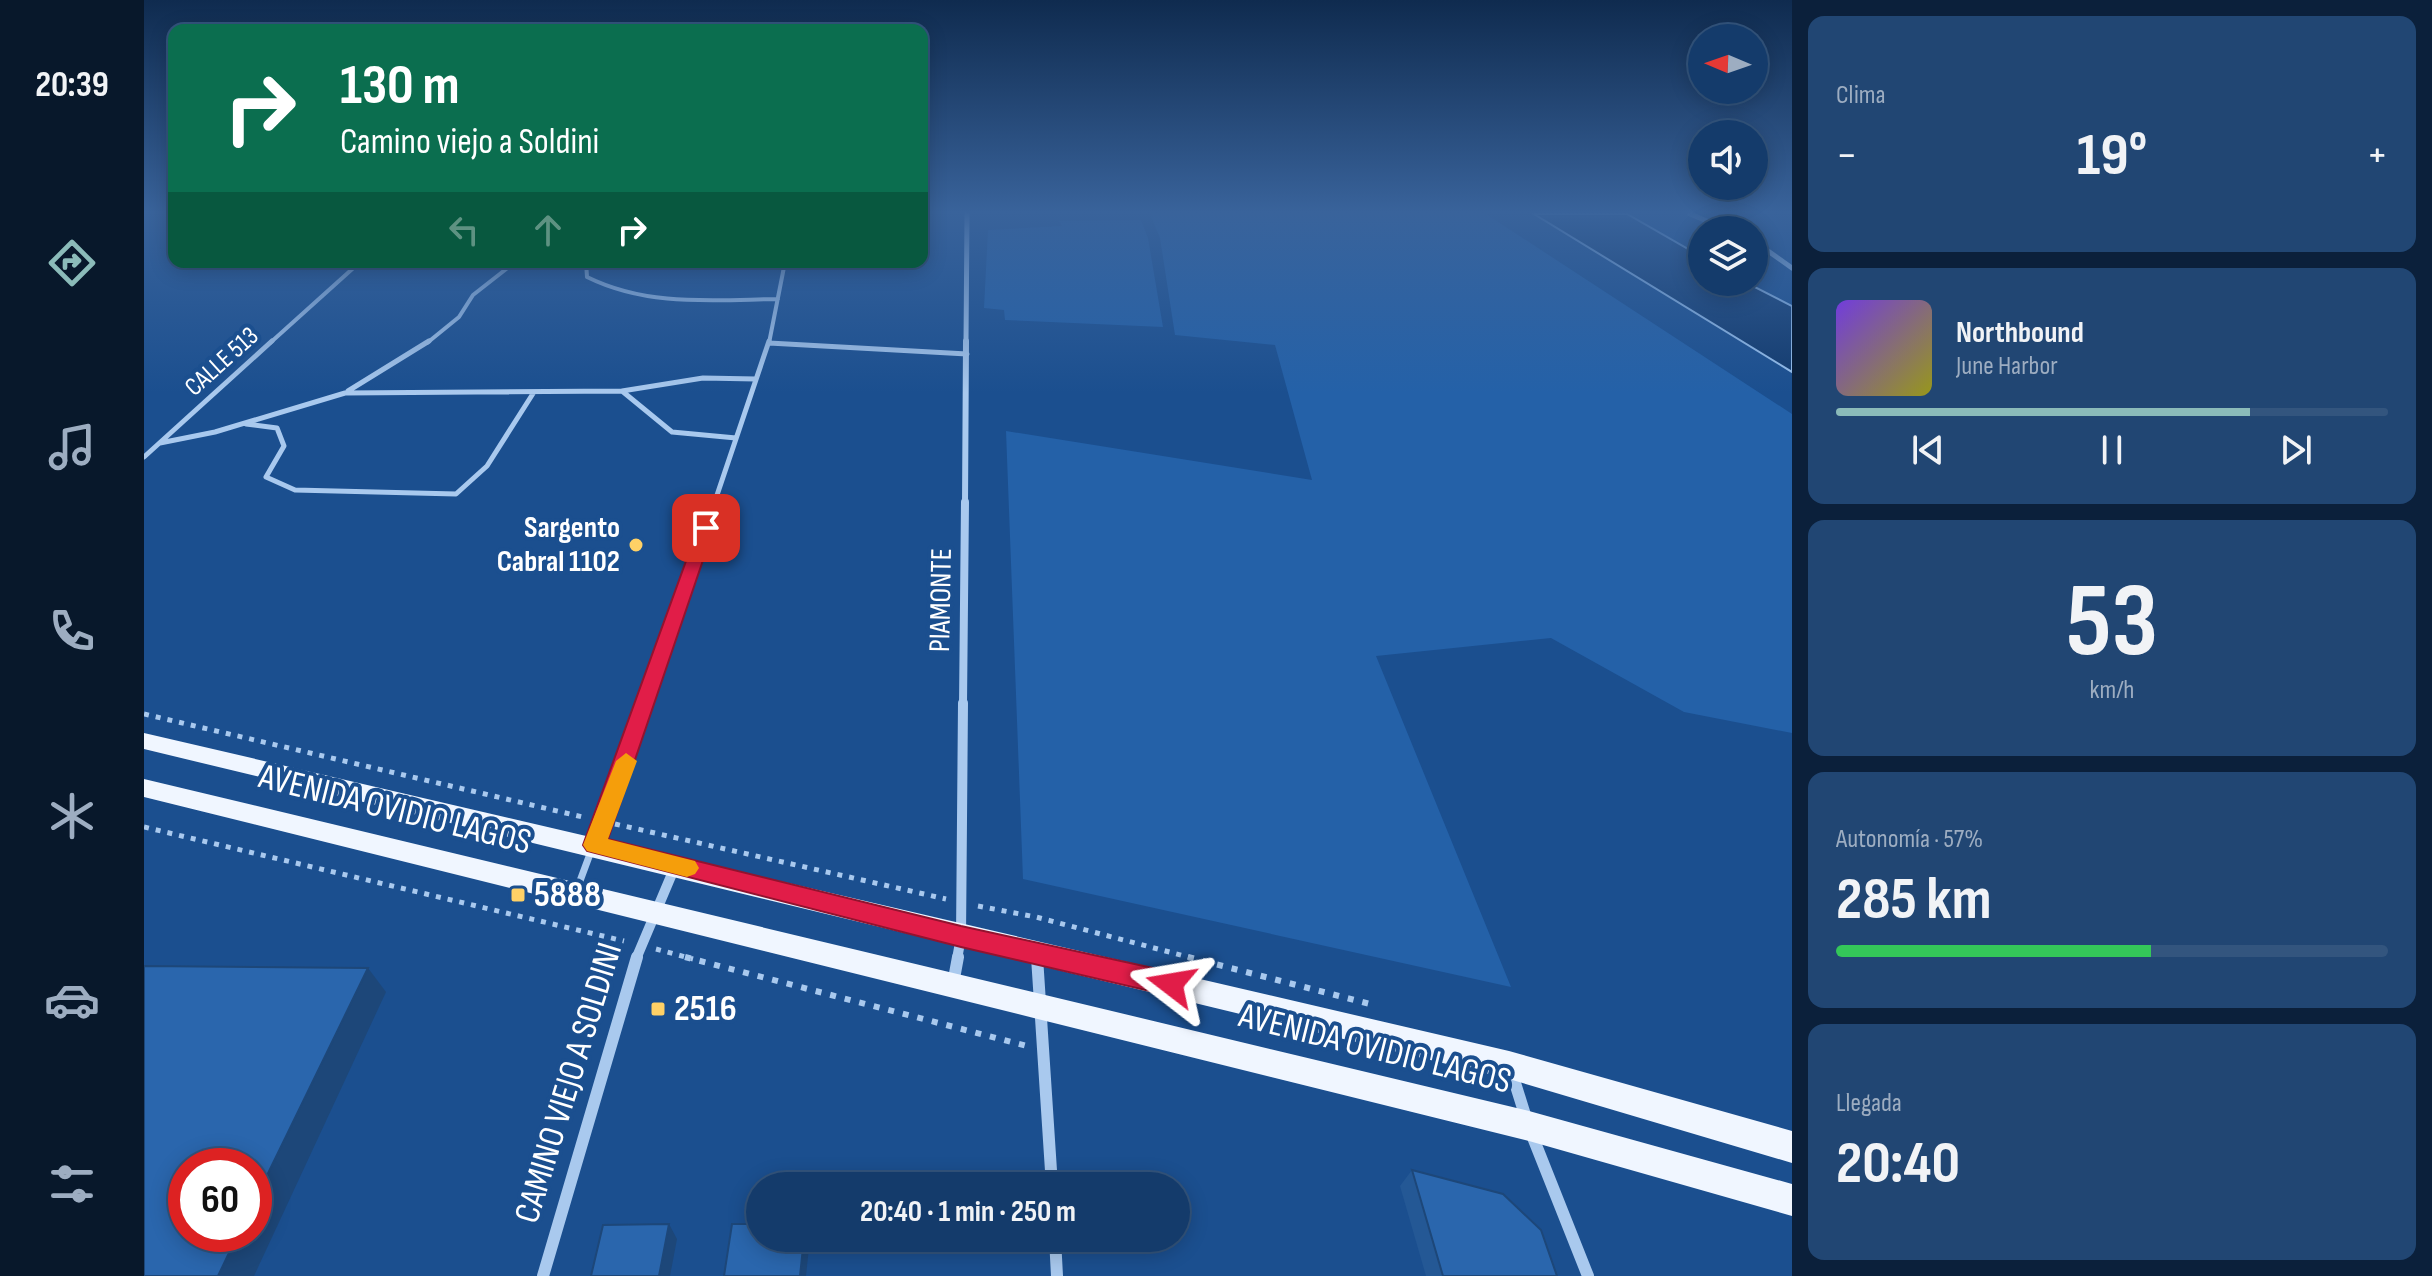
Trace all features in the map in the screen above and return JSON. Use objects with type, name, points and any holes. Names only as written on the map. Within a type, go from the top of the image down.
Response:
[{"type":"main road","name":"AVENIDA OVIDIO LAGOS","points":[[144,741],[594,845],[961,937],[1037,952],[1509,1065],[1792,1147]]},
{"type":"main road","name":"AVENIDA OVIDIO LAGOS","points":[[144,788],[1529,1126],[1792,1200]]},
{"type":"street","name":"PIAMONTE","points":[[953,985],[961,937],[967,274]]},
{"type":"street","name":"CAMINO VIEJO A SOLDINI","points":[[543,1276],[640,945],[676,865]]},
{"type":"street","points":[[1037,952],[1051,1172]]},
{"type":"street","points":[[1509,1065],[1529,1126],[1588,1276]]},
{"type":"street","points":[[1056,1252],[1057,1276]]},
{"type":"lane","name":"CALLE 513","points":[[144,457],[347,274]]},
{"type":"lane","points":[[160,443],[242,424],[345,393],[422,347],[459,317],[473,295],[500,274]]},
{"type":"lane","points":[[587,274],[587,277],[613,292],[660,301],[778,299]]},
{"type":"lane","points":[[576,892],[769,343],[783,274]]},
{"type":"lane","points":[[769,343],[967,354]]},
{"type":"lane","points":[[345,393],[622,391],[703,378],[756,379]]},
{"type":"lane","points":[[622,391],[672,432],[736,438]]},
{"type":"lane","points":[[242,424],[277,428],[284,446],[266,477],[295,490],[456,494],[487,466],[534,392]]},
{"type":"path","points":[[144,827],[640,945],[1043,1051]]},
{"type":"shaded area","points":[[986,274],[1154,274],[1163,327],[1005,320],[1004,310],[984,308]]},
{"type":"shaded area","points":[[1165,274],[1577,274],[1792,414],[1792,733],[1684,712],[1551,638],[1376,656],[1511,987],[1023,879],[1006,431],[1312,480],[1275,345],[1175,335]]},
{"type":"shaded area","points":[[1631,274],[1688,274],[1688,296],[1768,294],[1792,306],[1792,372]]},
{"type":"building","points":[[144,966],[368,968],[272,1165],[272,1148],[168,1148],[168,1252],[229,1252],[218,1276],[144,1276]]},
{"type":"building","points":[[1412,1170],[1503,1194],[1541,1230],[1557,1276],[1443,1276]]},
{"type":"building","points":[[669,1224],[659,1276],[591,1276],[603,1225]]},
{"type":"building","points":[[732,1224],[746,1224],[746,1252],[803,1252],[800,1276],[724,1276]]},
{"type":"slow traffic","points":[[626,761],[594,845],[687,868]]},
{"type":"place","name":"Sargento Cabral 1102","points":[[636,545]]},
{"type":"place","name":"5888","points":[[518,895]]},
{"type":"place","name":"2516","points":[[658,1009]]},
{"type":"route","points":[[706,528],[614,797],[594,845],[961,937],[1171,984]]}]
